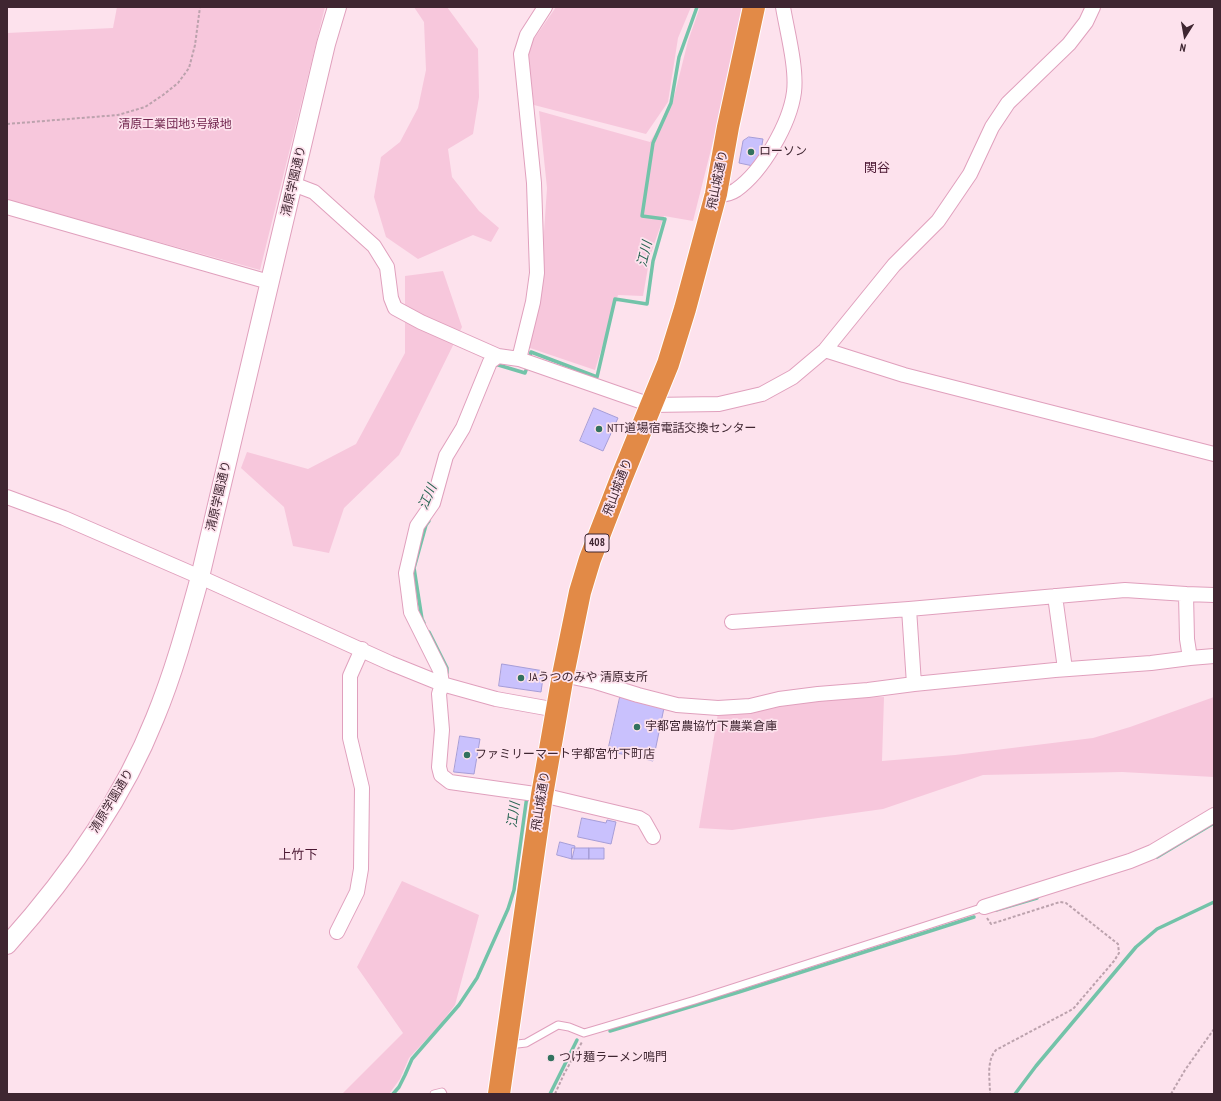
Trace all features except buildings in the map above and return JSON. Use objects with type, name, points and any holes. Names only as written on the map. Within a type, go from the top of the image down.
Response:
[{"type":"highway","name":"飛山城通り","points":[[499,1094],[542,795],[576,611],[590,559],[668,364],[685,309],[716,194],[728,127],[754,7]]},
{"type":"street","name":"清原学園通り","points":[[7,945],[39,909],[92,834],[128,776],[155,718],[180,646],[200,577],[336,7]]},
{"type":"street","points":[[519,359],[533,302],[537,273],[534,183],[521,54],[527,36],[545,7]]},
{"type":"street","points":[[716,194],[723,194],[735,190],[754,173],[772,149],[790,111],[794,91],[794,73],[783,7]]},
{"type":"street","points":[[294,184],[314,192],[374,246],[387,267],[390,298],[395,308],[421,322],[498,356],[519,359],[651,405],[719,404],[762,394],[793,377],[825,350],[894,265],[938,221],[970,174],[992,127],[1008,102],[1069,44],[1082,27],[1093,7]]},
{"type":"street","points":[[7,208],[270,282]]},
{"type":"street","points":[[825,350],[904,375],[1214,454]]},
{"type":"street","points":[[498,356],[490,362],[463,428],[446,456],[433,503],[417,526],[406,573],[411,612],[440,670],[442,684],[439,694],[442,730],[439,767],[441,775],[450,782],[542,795],[640,818],[644,821],[653,837]]},
{"type":"street","points":[[7,496],[64,518],[362,649],[390,663],[442,684],[496,699],[557,710]]},
{"type":"street","points":[[732,622],[910,609],[1125,590],[1214,595]]},
{"type":"street","points":[[1186,594],[1187,639],[1190,658]]},
{"type":"street","points":[[1055,596],[1065,669]]},
{"type":"street","points":[[910,609],[914,684]]},
{"type":"street","points":[[337,932],[357,892],[361,869],[362,788],[350,738],[350,676],[362,649]]},
{"type":"street","points":[[563,675],[596,682],[677,705],[718,708],[750,706],[818,694],[1065,669],[1151,663],[1214,656]]},
{"type":"street","points":[[984,907],[1130,861],[1152,852],[1214,815]]},
{"type":"lane","points":[[507,1046],[526,1042],[558,1025],[570,1027],[584,1033],[695,1000],[984,907]]},
{"type":"lane","points":[[434,1094],[442,1092],[443,1094]]},
{"type":"path","points":[[7,124],[118,115],[145,107],[164,96],[178,83],[188,68],[195,45],[200,7]]},
{"type":"path","points":[[984,907],[988,920],[991,924],[1060,902],[1066,904],[1118,944],[1119,953],[1114,961],[1073,1009],[996,1050],[992,1054],[990,1060],[990,1094]]},
{"type":"path","points":[[1171,1094],[1185,1070],[1214,1029]]},
{"type":"path","points":[[555,1094],[564,1074],[584,1038],[584,1033]]},
{"type":"green space","name":"清原工業団地3号緑地","points":[[117,7],[325,7],[260,270],[7,200],[7,33],[113,28]]},
{"type":"green space","points":[[414,7],[447,7],[478,49],[479,97],[473,134],[448,149],[452,177],[479,211],[499,228],[491,242],[473,235],[418,259],[386,237],[374,197],[381,157],[400,142],[418,108],[426,70],[424,22]]},
{"type":"green space","points":[[556,7],[691,7],[678,38],[668,102],[646,134],[534,105],[527,49]]},
{"type":"green space","points":[[700,7],[744,7],[735,54],[693,221],[664,216],[650,256],[643,296],[618,295],[595,370],[527,347],[541,276],[547,188],[539,111],[650,142],[672,105],[688,41]]},
{"type":"green space","points":[[443,271],[462,327],[399,455],[344,508],[329,553],[293,546],[284,507],[241,468],[247,452],[308,469],[356,444],[405,353],[405,276]]},
{"type":"green space","points":[[884,697],[882,761],[955,755],[1093,738],[1130,727],[1214,697],[1214,777],[1122,772],[983,775],[883,809],[732,830],[699,828],[720,701]]},
{"type":"green space","points":[[402,881],[479,915],[455,1005],[439,1026],[409,1058],[400,1079],[389,1094],[342,1094],[403,1033],[357,967]]},
{"type":"waterway","name":"江川","points":[[529,359],[531,352],[597,377],[615,299],[647,304],[653,261],[665,219],[642,216],[653,143],[671,103],[679,57],[697,7]]},
{"type":"waterway","name":"江川","points":[[494,366],[495,364],[525,373],[528,365]]},
{"type":"waterway","name":"江川","points":[[424,623],[422,619],[414,568],[426,525],[429,521]]},
{"type":"waterway","name":"江川","points":[[429,632],[447,668],[447,673]]},
{"type":"waterway","name":"江川","points":[[393,1094],[399,1087],[412,1059],[459,1005],[477,978],[508,909],[514,890],[527,796]]},
{"type":"waterway","points":[[1157,857],[1214,823]]},
{"type":"waterway","points":[[996,910],[1037,898]]},
{"type":"waterway","points":[[1015,1094],[1036,1066],[1136,947],[1157,929],[1214,902]]},
{"type":"waterway","points":[[610,1031],[739,992],[974,917]]},
{"type":"waterway","points":[[550,1094],[577,1040]]},
{"type":"place","name":"ローソン","points":[[751,152]]},
{"type":"place","name":"NTT道場宿電話交換センター","points":[[599,429]]},
{"type":"place","name":"JAうつのみや 清原支所","points":[[521,678]]},
{"type":"place","name":"宇都宮農協竹下農業倉庫","points":[[637,727]]},
{"type":"place","name":"ファミリーマート宇都宮竹下町店","points":[[467,755]]},
{"type":"place","name":"つけ麺ラーメン鳴門","points":[[551,1058]]},
{"type":"district","name":"関谷","points":[[877,168]]},
{"type":"district","name":"上竹下","points":[[298,855]]}]
